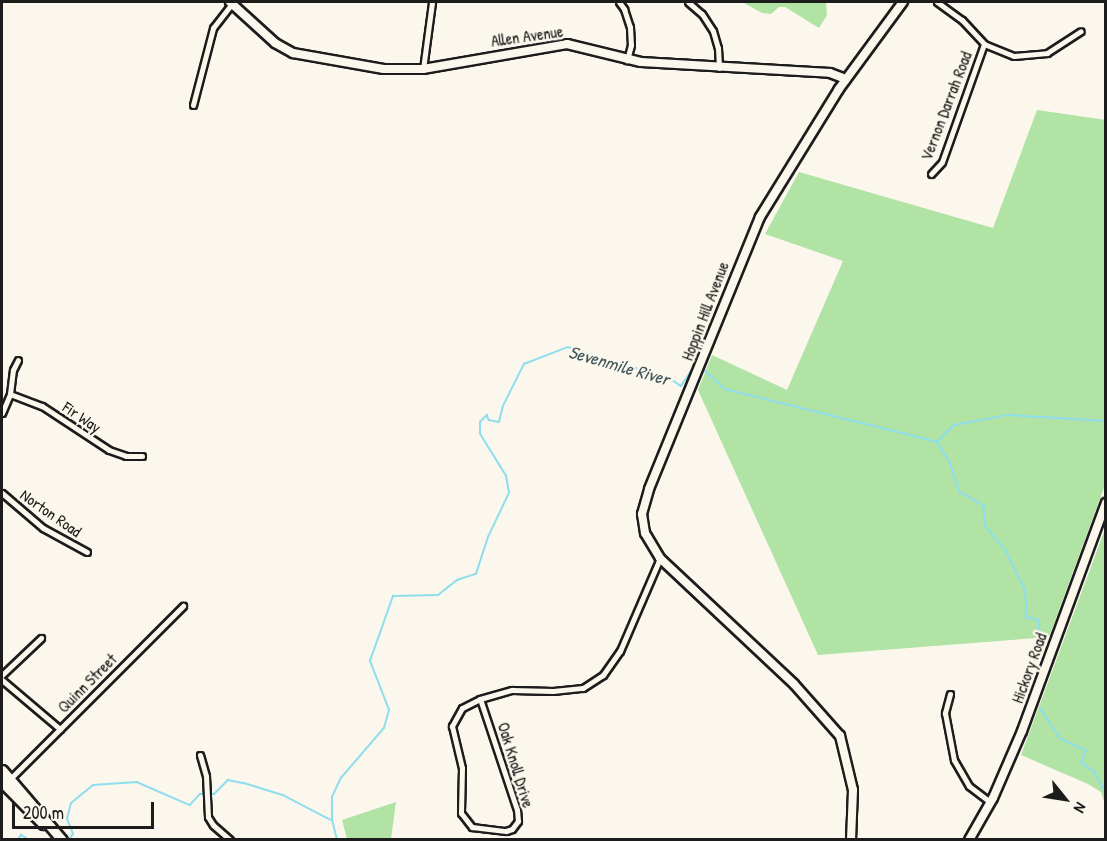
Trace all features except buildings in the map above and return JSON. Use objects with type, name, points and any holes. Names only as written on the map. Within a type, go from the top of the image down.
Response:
[{"type":"main road","points":[[2,770],[6,780],[62,839]]},
{"type":"street","points":[[423,69],[432,2]]},
{"type":"street","points":[[619,2],[630,27],[631,45],[627,60]]},
{"type":"street","points":[[688,2],[702,14],[713,31],[718,48],[719,68]]},
{"type":"street","name":"Hoppin Hill Avenue","points":[[851,840],[853,806],[851,778],[840,736],[794,684],[660,558],[644,527],[642,514],[647,495],[755,226],[786,171],[846,79],[903,2]]},
{"type":"street","points":[[937,2],[962,20],[984,44],[1008,55],[1034,56],[1054,49],[1082,31]]},
{"type":"street","points":[[194,105],[213,28],[231,3]]},
{"type":"street","name":"Allen Avenue","points":[[231,3],[275,43],[302,56],[389,70],[423,69],[559,45],[586,47],[627,60],[719,68],[830,73],[846,79]]},
{"type":"street","name":"Vernon Darrah Road","points":[[931,174],[942,162],[984,44]]},
{"type":"street","points":[[2,413],[10,394],[13,370],[18,360]]},
{"type":"street","name":"Fir Way","points":[[10,394],[42,406],[109,450],[126,456],[142,456]]},
{"type":"street","name":"Norton Road","points":[[2,493],[43,528],[87,552]]},
{"type":"street","name":"Hickory Road","points":[[969,840],[990,802],[1025,722],[1106,503]]},
{"type":"street","name":"Oak Knoll Drive","points":[[480,699],[517,810],[518,821],[512,829],[506,831],[472,826],[461,813],[462,768],[452,726],[462,708],[480,699],[512,690],[554,691],[583,688],[603,675],[620,651],[660,558]]},
{"type":"street","name":"Quinn Street","points":[[6,780],[183,606]]},
{"type":"street","points":[[2,675],[41,638]]},
{"type":"street","points":[[2,680],[60,729]]},
{"type":"street","points":[[950,694],[945,713],[954,759],[969,786],[990,802]]},
{"type":"street","points":[[200,755],[205,768],[206,810],[213,825],[230,840]]},
{"type":"green space","points":[[742,2],[826,2],[827,15],[819,28],[785,7],[779,7],[771,14],[762,13]]},
{"type":"green space","points":[[1037,110],[1106,120],[1105,485],[1049,637],[818,655],[698,390],[712,355],[787,390],[843,261],[765,234],[799,172],[993,228]]},
{"type":"green space","points":[[1105,529],[1105,805],[1101,792],[1088,784],[1021,755]]},
{"type":"green space","points":[[396,802],[391,839],[347,839],[342,820]]},
{"type":"waterway","name":"Sevenmile River","points":[[337,840],[332,820],[332,797],[341,778],[384,728],[389,710],[370,661],[393,596],[438,595],[457,580],[476,574],[488,537],[509,493],[506,476],[480,434],[480,422],[487,415],[489,420],[499,422],[503,406],[524,364],[568,347],[671,379],[681,386],[693,368]]},
{"type":"waterway","name":"Sevenmile River","points":[[702,368],[725,389],[937,442],[950,462],[960,492],[984,506],[985,525],[1006,551],[1024,587],[1027,603],[1026,617],[1039,620],[1041,641],[1024,694]]},
{"type":"waterway","points":[[938,441],[954,425],[1008,415],[1106,421]]},
{"type":"waterway","name":"Sevenmile River","points":[[1040,708],[1061,739],[1086,750],[1082,763],[1095,772],[1106,794]]},
{"type":"waterway","name":"Sevenmile River","points":[[209,794],[214,794],[228,780],[244,783],[283,795],[331,820]]},
{"type":"waterway","name":"Sevenmile River","points":[[69,840],[73,834],[67,819],[71,803],[93,785],[137,782],[190,805],[200,794],[204,794]]},
{"type":"waterway","name":"Sevenmile River","points":[[18,840],[21,835],[30,840]]}]
